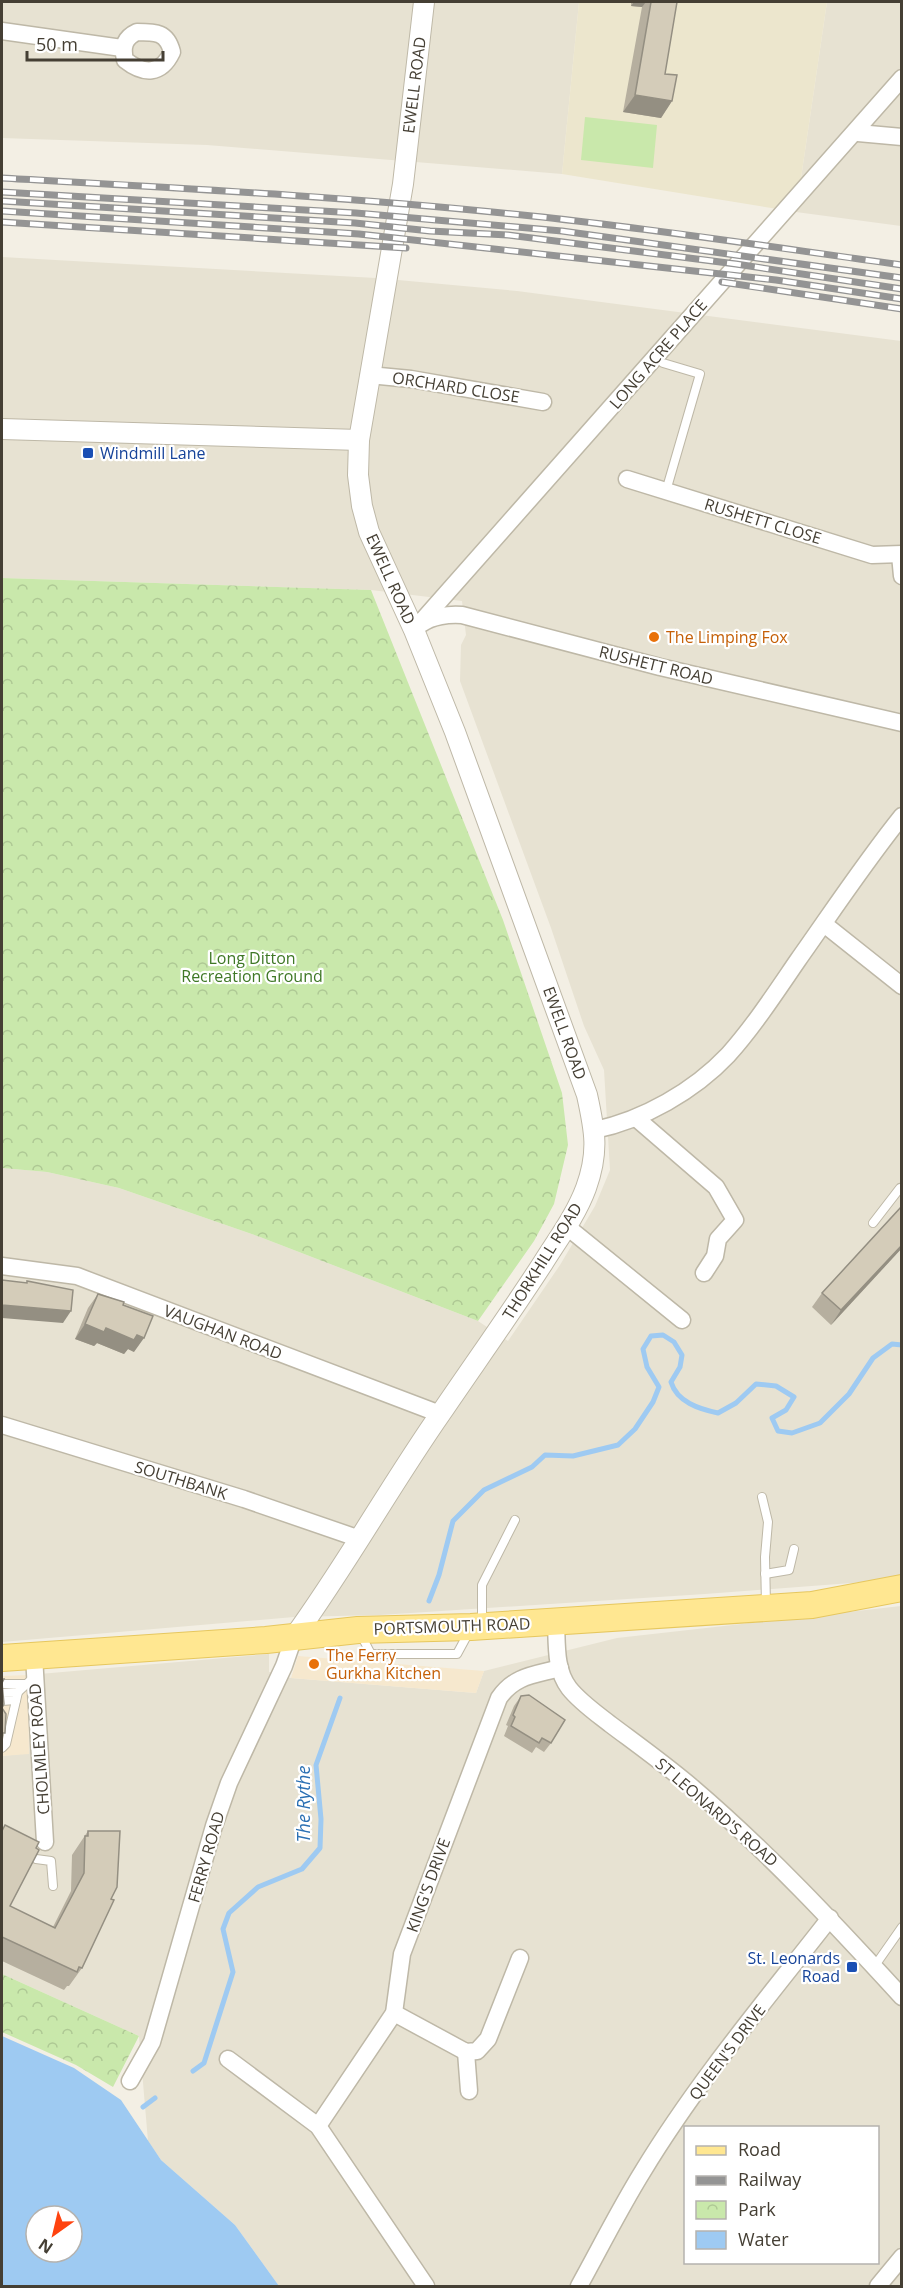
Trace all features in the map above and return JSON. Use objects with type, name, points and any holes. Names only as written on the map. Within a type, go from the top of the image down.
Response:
[{"type":"main road","name":"PORTSMOUTH ROAD","points":[[2,1658],[31,1672],[358,1630],[477,1627],[812,1605],[902,1588]]},
{"type":"street","name":"EWELL ROAD","points":[[424,2],[403,184],[359,440],[358,474],[362,506],[369,532],[414,630],[454,732],[560,1018],[587,1095],[595,1130]]},
{"type":"street","points":[[2,31],[122,48]]},
{"type":"street","name":"LONG ACRE PLACE","points":[[414,630],[902,78]]},
{"type":"street","points":[[858,133],[902,137]]},
{"type":"street","name":"ORCHARD CLOSE","points":[[369,375],[411,379],[543,402]]},
{"type":"street","points":[[2,429],[359,440]]},
{"type":"street","name":"RUSHETT CLOSE","points":[[627,479],[872,555],[901,554],[902,576]]},
{"type":"street","name":"RUSHETT ROAD","points":[[414,630],[426,621],[451,614],[462,615],[660,667],[902,723]]},
{"type":"street","points":[[595,1130],[616,1126],[636,1118],[694,1084],[727,1056],[758,1017],[871,854],[902,816]]},
{"type":"street","points":[[824,924],[902,986]]},
{"type":"street","points":[[636,1118],[716,1187],[735,1220],[718,1239],[715,1256],[704,1273]]},
{"type":"street","name":"THORKHILL ROAD","points":[[294,1637],[321,1600],[440,1414],[504,1323],[578,1207],[592,1168],[595,1130]]},
{"type":"street","points":[[566,1226],[682,1320]]},
{"type":"street","name":"VAUGHAN ROAD","points":[[2,1266],[77,1276],[440,1414]]},
{"type":"street","name":"SOUTHBANK","points":[[2,1425],[244,1499],[360,1539]]},
{"type":"street","name":"ST LEONARD'S ROAD","points":[[556,1622],[560,1668],[573,1693],[693,1787],[794,1880],[902,1997]]},
{"type":"street","name":"FERRY ROAD","points":[[130,2081],[152,2042],[214,1826],[229,1783],[284,1666],[294,1637]]},
{"type":"street","name":"KING'S DRIVE","points":[[318,2126],[394,2013],[402,1954],[499,1698],[507,1687],[520,1678],[560,1668]]},
{"type":"street","name":"CHOLMLEY ROAD","points":[[31,1672],[45,1842]]},
{"type":"street","name":"QUEEN'S DRIVE","points":[[579,2286],[642,2171],[774,1990],[830,1918]]},
{"type":"street","points":[[394,2013],[466,2052],[477,2051],[488,2039],[520,1958]]},
{"type":"street","points":[[466,2052],[469,2091]]},
{"type":"street","points":[[228,2059],[318,2126],[426,2286]]},
{"type":"street","points":[[878,2286],[902,2257]]},
{"type":"lane","points":[[663,363],[700,374],[666,491]]},
{"type":"lane","points":[[873,1223],[900,1188],[902,1189]]},
{"type":"lane","points":[[762,1497],[768,1522],[766,1608]]},
{"type":"lane","points":[[477,1627],[482,1585],[515,1520]]},
{"type":"lane","points":[[765,1574],[789,1570],[794,1549]]},
{"type":"lane","points":[[2,1684],[31,1672]]},
{"type":"lane","points":[[2,1748],[6,1744],[15,1705],[31,1672]]},
{"type":"lane","points":[[2,1693],[15,1705]]},
{"type":"lane","points":[[2,1701],[15,1705]]},
{"type":"lane","points":[[2,1709],[15,1705]]},
{"type":"lane","points":[[2,1718],[15,1705]]},
{"type":"lane","points":[[21,1850],[36,1859],[51,1861],[52,1886]]},
{"type":"lane","points":[[874,1967],[902,1927]]},
{"type":"shaded area","points":[[2,2],[579,2],[562,174],[207,145],[2,138]]},
{"type":"shaded area","points":[[579,2],[827,2],[796,212],[562,174]]},
{"type":"shaded area","points":[[827,2],[901,2],[901,226],[796,212]]},
{"type":"shaded area","points":[[2,257],[376,278],[517,291],[901,341],[901,1576],[878,1581],[705,1594],[380,1615],[294,1617],[2,1642],[2,1168],[47,1172],[119,1188],[260,1237],[478,1321],[508,1341],[560,1265],[595,1206],[610,1170],[604,1070],[584,1026],[551,928],[460,681],[461,645],[466,635],[462,601],[371,590],[2,578]]},
{"type":"shaded area","points":[[901,1606],[901,2286],[279,2286],[235,2225],[161,2160],[148,2141],[139,2036],[2,1974],[2,1756],[29,1753],[28,1675],[269,1654],[269,1672],[291,1678],[476,1693],[484,1671],[617,1638]]},
{"type":"shaded area","points":[[298,1656],[484,1671],[476,1693],[291,1678]]},
{"type":"shaded area","points":[[28,1675],[29,1754],[2,1756],[2,1676]]},
{"type":"green space","points":[[585,117],[657,125],[653,168],[581,160]]},
{"type":"green space","name":"Long Ditton Recreation Ground","points":[[2,578],[371,590],[503,920],[562,1093],[568,1145],[554,1204],[534,1241],[478,1321],[260,1237],[119,1188],[47,1172],[2,1168]]},
{"type":"green space","points":[[2,1974],[139,2036],[113,2087],[76,2065],[2,2032]]},
{"type":"water","points":[[2,2036],[74,2068],[121,2100],[161,2160],[235,2225],[279,2286],[2,2286]]},
{"type":"building","points":[[651,2],[677,2],[665,74],[677,75],[672,101],[635,95]]},
{"type":"building","points":[[902,1206],[902,1245],[841,1310],[822,1293]]},
{"type":"building","points":[[2,1280],[27,1283],[27,1281],[73,1290],[71,1311],[2,1305]]},
{"type":"building","points":[[98,1294],[124,1302],[123,1305],[153,1316],[144,1338],[137,1335],[134,1340],[106,1328],[104,1332],[85,1324]]},
{"type":"building","points":[[2,1683],[4,1704],[2,1708]]},
{"type":"building","points":[[529,1695],[565,1720],[551,1743],[542,1738],[539,1743],[511,1726],[521,1696]]},
{"type":"building","points":[[2,1708],[6,1714],[5,1733],[2,1733]]},
{"type":"building","points":[[5,1825],[39,1842],[36,1848],[39,1850],[10,1906],[55,1928],[84,1873],[85,1836],[88,1836],[88,1831],[120,1831],[117,1887],[111,1899],[114,1900],[82,1968],[79,1967],[77,1972],[2,1937],[2,1831]]},
{"type":"waterway","points":[[429,1601],[439,1575],[453,1521],[484,1490],[532,1467],[545,1455],[573,1456],[618,1445],[635,1429],[653,1402],[659,1387],[647,1367],[643,1349],[651,1336],[663,1335],[674,1342],[682,1355],[680,1367],[671,1382],[683,1400],[696,1407],[718,1413],[736,1403],[756,1384],[776,1386],[794,1397],[786,1410],[772,1418],[778,1431],[792,1433],[820,1423],[849,1394],[873,1358],[892,1344],[902,1345]]},
{"type":"waterway","name":"The Rythe","points":[[193,2071],[204,2063],[233,1972],[223,1929],[229,1913],[258,1887],[302,1869],[320,1848],[321,1819],[316,1765],[340,1698]]},
{"type":"waterway","name":"The Rythe","points":[[143,2107],[155,2098]]},
{"type":"railway","points":[[2,178],[466,209],[625,227],[902,265]]},
{"type":"railway","points":[[2,192],[356,213],[562,231],[902,278]]},
{"type":"railway","points":[[2,201],[508,235],[736,264],[902,289]]},
{"type":"railway","points":[[2,211],[359,234],[776,280],[902,299]]},
{"type":"railway","points":[[2,222],[406,248]]},
{"type":"railway","points":[[722,282],[902,309]]},
{"type":"place","name":"Windmill Lane","points":[[88,453]]},
{"type":"place","name":"The Limping Fox","points":[[654,637]]},
{"type":"place","name":"The Ferry Gurkha Kitchen","points":[[314,1664]]},
{"type":"place","name":"St. Leonards Road","points":[[852,1967]]}]
